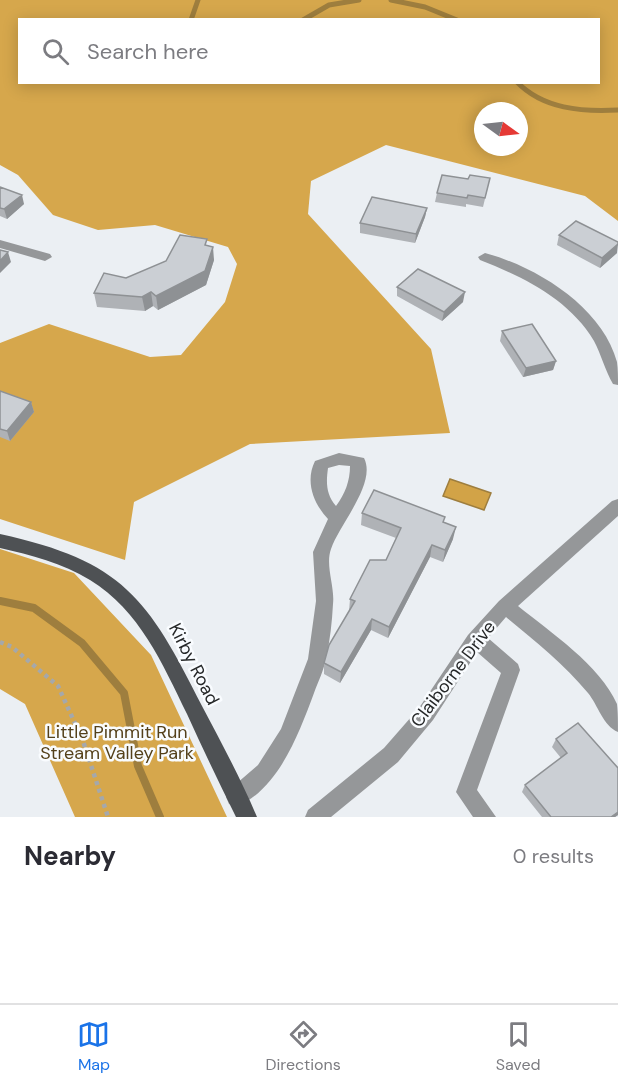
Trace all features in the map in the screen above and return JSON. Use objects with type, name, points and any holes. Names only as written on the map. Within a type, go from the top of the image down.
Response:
[{"type":"main road","name":"Kirby Road","points":[[0,541],[39,551],[78,565],[123,594],[161,642],[247,817]]},
{"type":"street","points":[[0,244],[45,256]]},
{"type":"street","points":[[485,257],[515,268],[542,283],[564,300],[583,318],[600,340],[618,380]]},
{"type":"street","name":"Claiborne Drive","points":[[315,817],[391,755],[426,714],[476,639],[506,606],[618,506]]},
{"type":"street","points":[[236,797],[265,772],[289,734],[317,659],[325,601],[321,552],[337,518]]},
{"type":"street","points":[[506,606],[565,656],[596,688],[618,723]]},
{"type":"street","points":[[476,639],[511,670],[466,792],[486,817]]},
{"type":"path","points":[[0,642],[12,646],[58,686],[83,741],[108,817]]},
{"type":"green space","points":[[0,0],[618,0],[618,221],[585,196],[386,145],[311,181],[308,214],[431,349],[450,433],[250,444],[134,502],[125,560],[0,519],[0,343],[49,324],[150,357],[181,355],[225,302],[237,264],[228,247],[155,225],[98,230],[53,215],[18,175],[0,165]]},
{"type":"green space","name":"Little Pimmit Run Stream Valley Park","points":[[0,549],[74,573],[151,655],[227,817],[75,817],[25,704],[0,689]]},
{"type":"shaded area","points":[[450,479],[491,493],[484,510],[443,496]]},
{"type":"building","points":[[442,175],[468,179],[470,175],[490,178],[485,198],[468,195],[467,198],[437,193]]},
{"type":"building","points":[[0,187],[22,195],[4,209],[0,208]]},
{"type":"building","points":[[372,197],[427,208],[416,234],[360,223]]},
{"type":"building","points":[[576,221],[618,244],[602,258],[559,235]]},
{"type":"building","points":[[180,235],[207,239],[205,245],[213,247],[205,271],[156,296],[151,292],[142,297],[94,293],[104,273],[126,278],[166,261]]},
{"type":"building","points":[[0,250],[8,252],[0,261]]},
{"type":"building","points":[[418,269],[465,292],[444,312],[397,287]]},
{"type":"building","points":[[532,324],[556,361],[526,368],[502,331]]},
{"type":"building","points":[[0,391],[31,402],[7,431],[0,429]]},
{"type":"building","points":[[374,490],[445,517],[443,522],[456,527],[445,550],[432,545],[389,627],[372,619],[341,672],[324,663],[329,645],[355,601],[350,599],[370,560],[386,560],[401,528],[362,513]]},
{"type":"building","points":[[578,723],[618,768],[618,812],[611,817],[551,817],[525,785],[567,753],[556,739]]},
{"type":"waterway","points":[[192,18],[198,0]]},
{"type":"waterway","points":[[306,18],[329,5],[359,0]]},
{"type":"waterway","points":[[391,0],[425,7],[452,18]]},
{"type":"waterway","points":[[519,84],[539,98],[564,107],[618,110]]},
{"type":"waterway","points":[[0,601],[34,608],[82,643],[124,693],[138,766],[160,817]]}]
